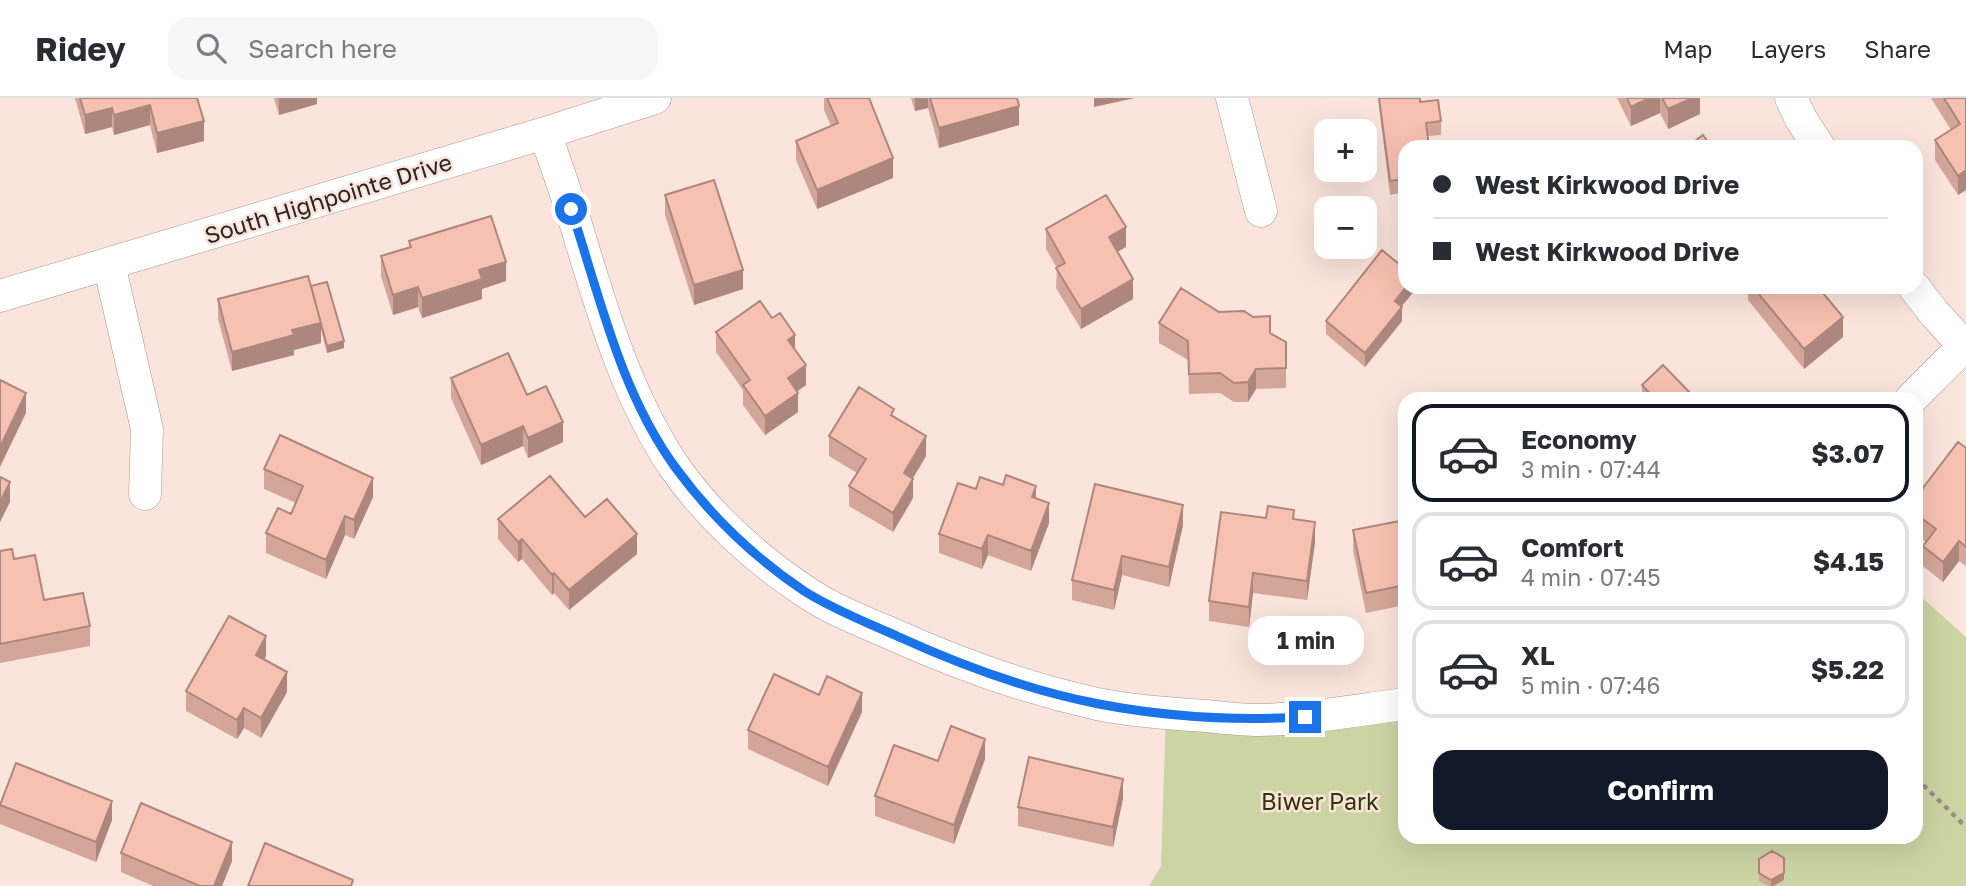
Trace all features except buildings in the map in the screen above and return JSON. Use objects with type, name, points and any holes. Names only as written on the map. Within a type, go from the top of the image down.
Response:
[{"type":"street","name":"South Highpointe Drive","points":[[0,296],[654,98]]},
{"type":"street","points":[[1232,98],[1261,211]]},
{"type":"street","points":[[1791,98],[1814,140]]},
{"type":"street","points":[[545,133],[603,317],[619,361],[645,418],[674,466],[713,513],[755,554],[805,592],[854,618],[946,658],[1017,683],[1099,704],[1166,714],[1258,720],[1398,705]]},
{"type":"street","points":[[109,264],[147,429],[145,494]]},
{"type":"street","points":[[1918,392],[1965,347],[1919,294]]},
{"type":"path","points":[[1923,785],[1966,827]]},
{"type":"green space","name":"Biwer Park","points":[[1923,598],[1966,637],[1966,886],[1149,886],[1161,866],[1166,714],[1398,700],[1398,844],[1923,844]]},
{"type":"route","points":[[571,209],[619,361],[645,418],[674,466],[713,513],[755,554],[805,592],[854,618],[946,658],[1017,683],[1099,704],[1166,714],[1258,720],[1305,717]]}]
